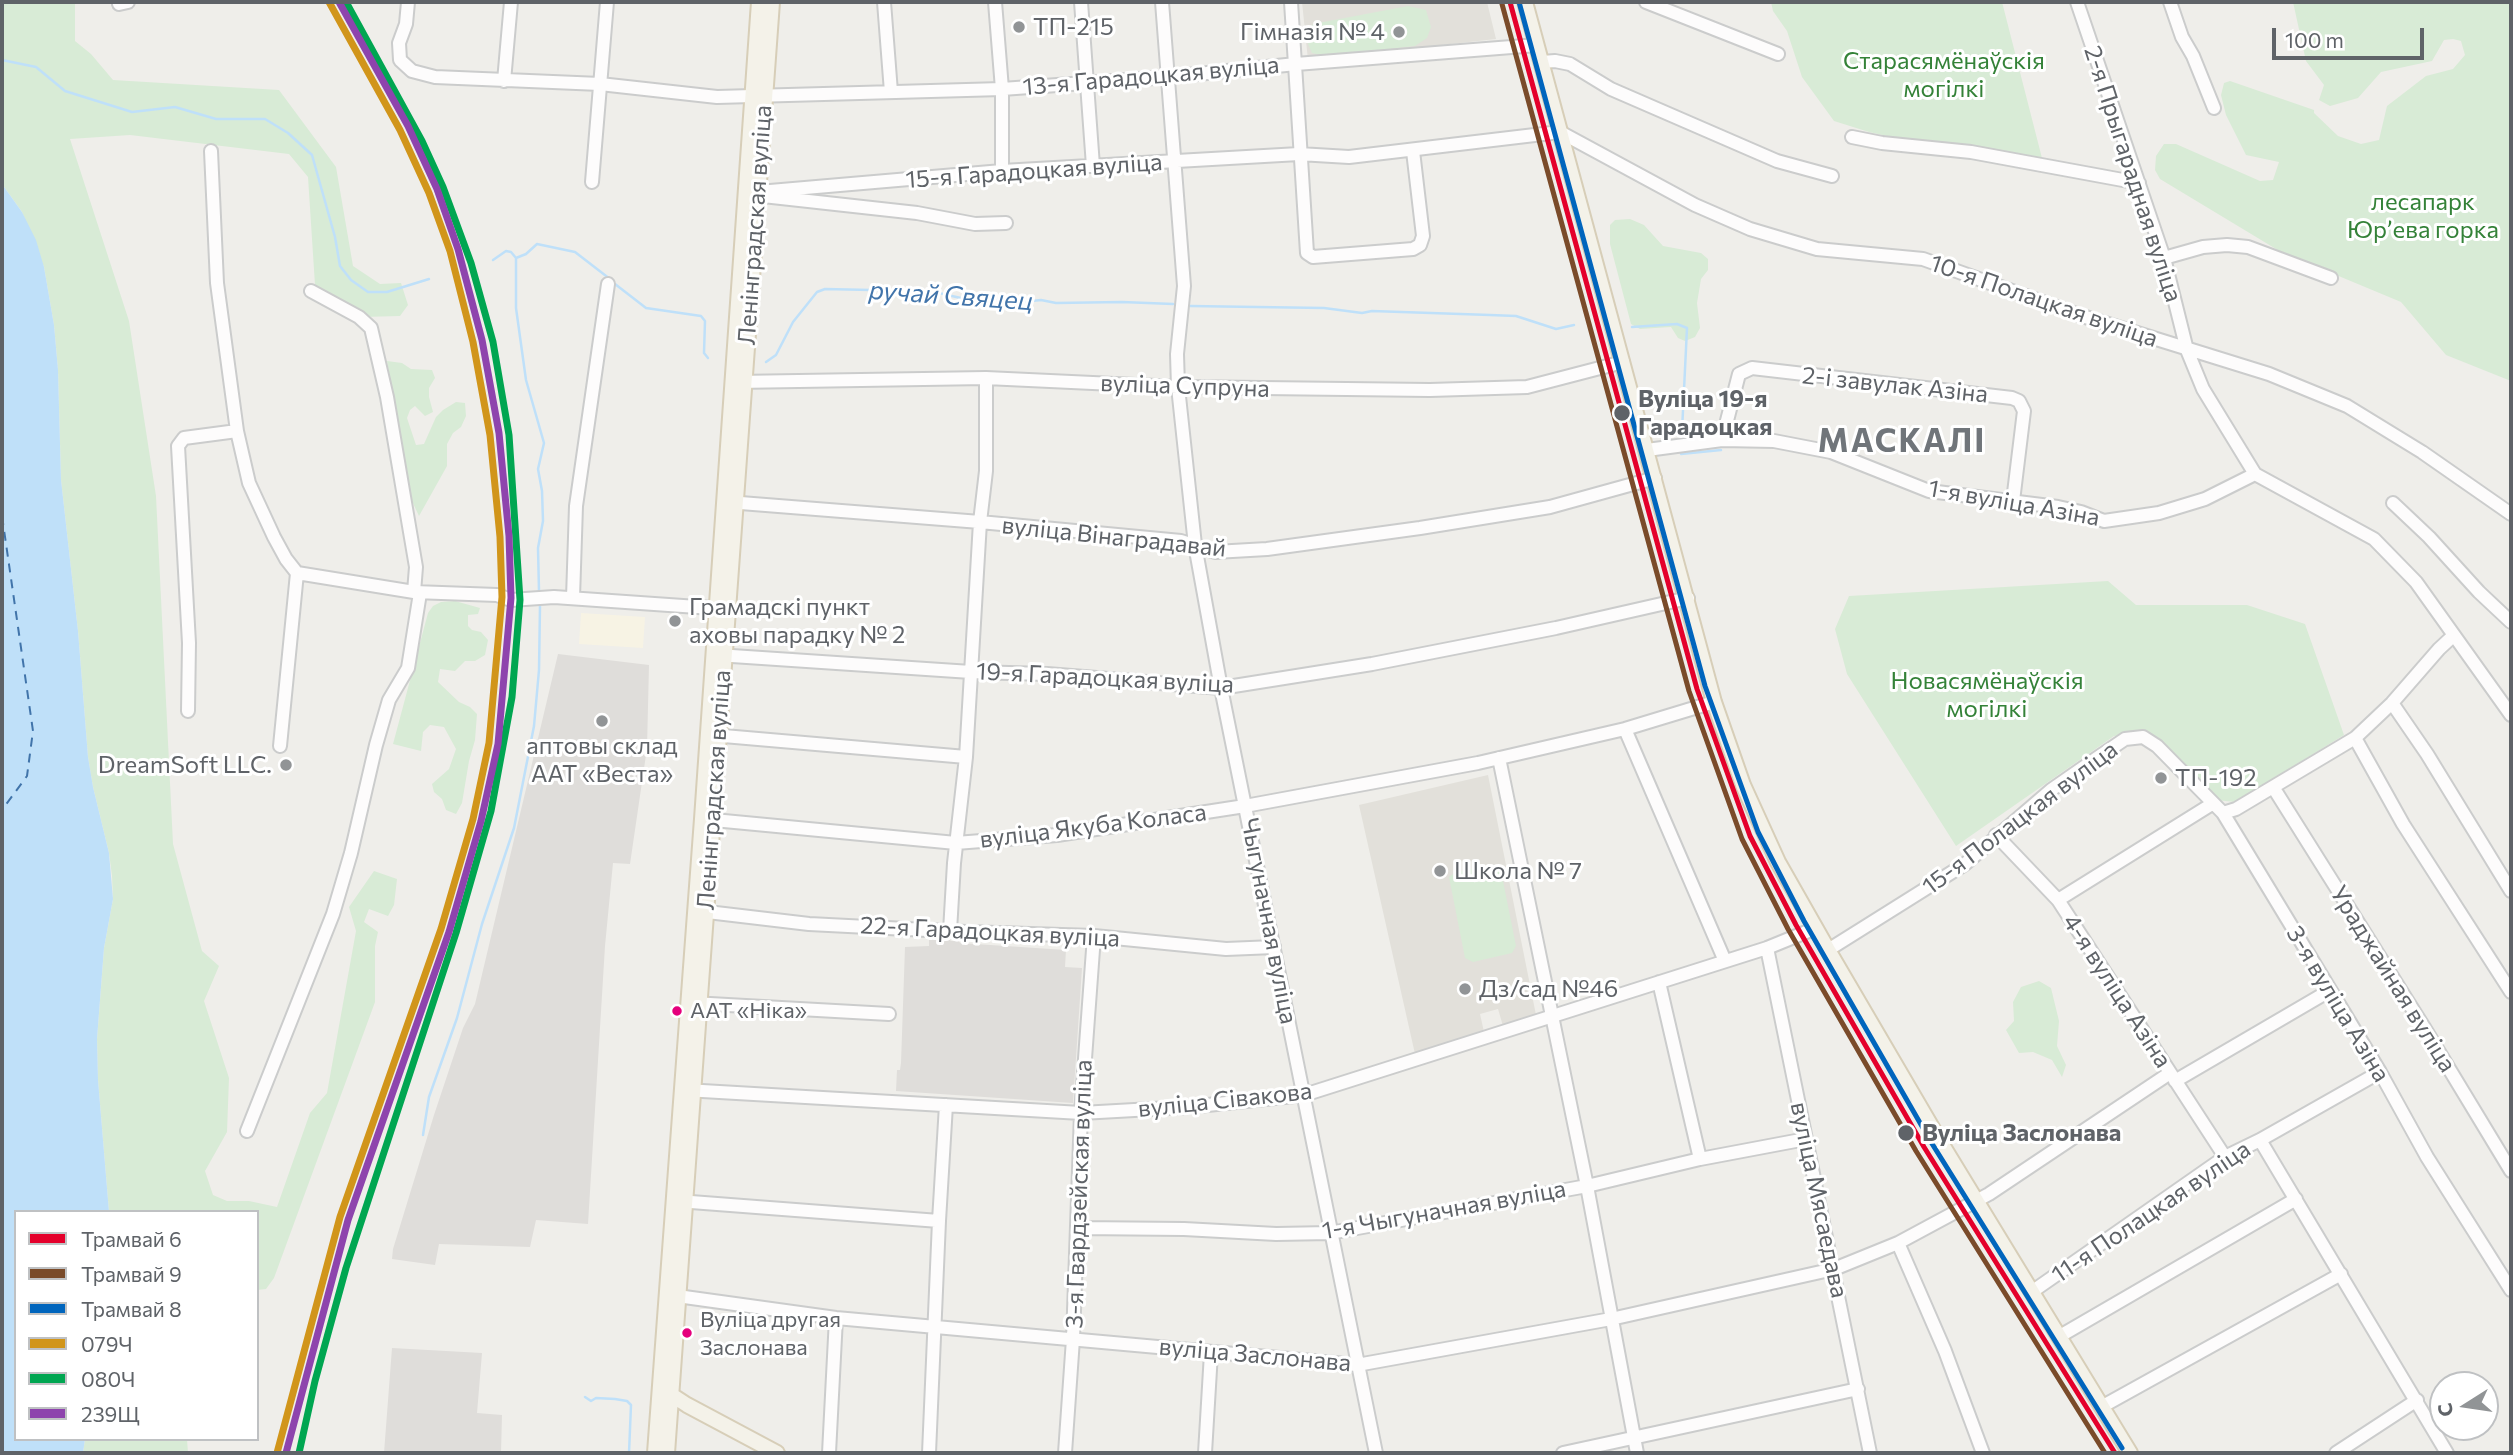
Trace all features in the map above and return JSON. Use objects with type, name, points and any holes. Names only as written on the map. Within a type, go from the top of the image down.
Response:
[{"type":"main road","name":"Ленінградская вуліца","points":[[655,1453],[665,1391],[708,819],[758,97],[759,2]]},
{"type":"main road","name":"Ленінградская вуліца","points":[[758,97],[772,2]]},
{"type":"main road","points":[[1525,2],[1714,702],[1743,785],[1765,835],[1828,950],[2130,1453]]},
{"type":"main road","name":"Ленінградская вуліца","points":[[665,1391],[667,1453]]},
{"type":"main road","points":[[665,1391],[777,1453]]},
{"type":"street","name":"13-я Гарадоцкая вуліца","points":[[408,2],[406,24],[399,43],[400,60],[412,71],[435,77],[600,84],[717,97],[1002,89],[1537,45]]},
{"type":"street","points":[[504,81],[511,2]]},
{"type":"street","points":[[592,181],[607,2]]},
{"type":"street","points":[[884,2],[891,92]]},
{"type":"street","points":[[995,2],[1002,89],[1002,171]]},
{"type":"street","points":[[1081,2],[1093,166]]},
{"type":"street","name":"Чыгуначная вуліца","points":[[1162,2],[1184,286],[1177,354],[1178,387],[1195,545],[1220,688],[1376,1453]]},
{"type":"street","points":[[1291,2],[1307,253],[1313,257],[1413,249],[1420,245],[1423,236],[1412,151]]},
{"type":"street","points":[[1646,2],[1777,54]]},
{"type":"street","name":"2-я Прыгарадная вуліца","points":[[2077,2],[2164,258],[2186,351],[2203,389],[2255,474],[2374,539],[2416,582],[2511,715]]},
{"type":"street","points":[[2170,2],[2182,37],[2193,56],[2214,108]]},
{"type":"street","points":[[1542,62],[1570,64],[1611,89],[1777,161],[1832,176]]},
{"type":"street","name":"15-я Гарадоцкая вуліца","points":[[751,194],[1002,171],[1299,154],[1349,157],[1560,132]]},
{"type":"street","name":"10-я Полацкая вуліца","points":[[1560,132],[1695,205],[1750,229],[1817,249],[1923,259],[2186,351],[2269,374],[2347,406],[2422,452],[2511,514]]},
{"type":"street","points":[[1852,137],[1882,143],[1971,152],[2139,183]]},
{"type":"street","points":[[211,150],[218,283],[237,431],[249,483],[274,537],[297,573],[417,593],[497,595],[511,600],[573,598],[721,609]]},
{"type":"street","name":"15-я Гарадоцкая вуліца","points":[[751,194],[917,213],[975,224],[1006,223]]},
{"type":"street","points":[[2164,258],[2203,247],[2248,247],[2331,278]]},
{"type":"street","points":[[573,598],[576,506],[608,284]]},
{"type":"street","points":[[247,1131],[333,914],[389,700],[408,668],[417,593],[416,567],[387,397],[371,328],[359,317],[311,290]]},
{"type":"street","name":"вуліца Супруна","points":[[738,382],[986,378],[1178,387],[1419,390],[1527,387],[1623,362]]},
{"type":"street","name":"2-і завулак Азіна","points":[[1722,440],[1739,374],[1752,368],[2011,398],[2019,401],[2024,411],[2013,501]]},
{"type":"street","points":[[950,931],[966,757],[980,522],[986,471],[986,378]]},
{"type":"street","points":[[188,712],[189,643],[178,446],[184,438],[237,431]]},
{"type":"street","name":"1-я вуліца Азіна","points":[[1647,450],[1722,440],[1774,441],[1831,452],[1930,491],[2058,507],[2105,521],[2159,513],[2205,499],[2255,474]]},
{"type":"street","name":"вуліца Вінаградавай","points":[[730,502],[1181,541],[1215,552],[1268,549],[1550,507],[1655,478]]},
{"type":"street","points":[[2393,503],[2511,622]]},
{"type":"street","points":[[280,746],[297,573]]},
{"type":"street","name":"19-я Гарадоцкая вуліца","points":[[718,655],[971,672],[1047,674],[1220,688],[1372,664],[1556,628],[1688,598]]},
{"type":"street","points":[[2223,813],[2236,809],[2355,738],[2392,703],[2438,649],[2453,636]]},
{"type":"street","name":"вуліца Якуба Коласа","points":[[708,819],[956,843],[1057,835],[1245,806],[1499,758],[1625,729],[1714,702]]},
{"type":"street","points":[[2392,703],[2427,754],[2511,891]]},
{"type":"street","points":[[1625,729],[1725,961]]},
{"type":"street","points":[[713,735],[966,757]]},
{"type":"street","name":"3-я вуліца Азіна","points":[[2143,737],[2157,746],[2223,813],[2380,1072],[2427,1157],[2511,1290]]},
{"type":"street","name":"15-я Полацкая вуліца","points":[[1828,950],[1965,864],[2051,790],[2097,758],[2125,740],[2143,737]]},
{"type":"street","points":[[2355,738],[2403,824],[2511,992]]},
{"type":"street","points":[[1499,758],[1587,1186],[1637,1453]]},
{"type":"street","name":"Ураджайная вуліца","points":[[2273,787],[2511,1171]]},
{"type":"street","points":[[2058,900],[2212,804]]},
{"type":"street","name":"4-я вуліца Азіна","points":[[1996,835],[2058,900],[2225,1157]]},
{"type":"street","name":"22-я Гарадоцкая вуліца","points":[[700,911],[810,923],[1094,936],[1226,949],[1274,947]]},
{"type":"street","name":"вуліца Сівакова","points":[[686,1091],[1081,1113],[1188,1107],[1304,1096],[1767,948],[1816,929]]},
{"type":"street","name":"3-я Гвардзейская вуліца","points":[[1065,1453],[1073,1339],[1081,1113],[1094,936]]},
{"type":"street","name":"вуліца Мясаедава","points":[[1767,948],[1870,1453]]},
{"type":"street","points":[[1659,982],[1700,1160]]},
{"type":"street","name":"вуліца Заслонава","points":[[673,1295],[836,1318],[1357,1365],[1611,1319],[1834,1269],[1898,1243],[1977,1201],[2172,1077],[2329,991]]},
{"type":"street","points":[[693,1003],[889,1014]]},
{"type":"street","name":"11-я Полацкая вуліца","points":[[2033,1291],[2225,1157],[2380,1072]]},
{"type":"street","points":[[929,1453],[946,1105]]},
{"type":"street","name":"1-я Чыгуначная вуліца","points":[[1078,1228],[1330,1233],[1587,1186],[1806,1139]]},
{"type":"street","points":[[2260,1140],[2447,1453]]},
{"type":"street","points":[[2060,1336],[2296,1199]]},
{"type":"street","points":[[679,1201],[939,1221]]},
{"type":"street","points":[[1898,1243],[1945,1351],[1983,1453]]},
{"type":"street","points":[[2103,1406],[2341,1274]]},
{"type":"street","points":[[829,1453],[836,1318]]},
{"type":"street","points":[[1205,1453],[1211,1353]]},
{"type":"street","points":[[1563,1453],[1858,1389]]},
{"type":"street","points":[[2336,1453],[2417,1401]]},
{"type":"shaded area","name":"Гімназія № 4","points":[[1302,2],[1487,2],[1496,39],[1308,60]]},
{"type":"shaded area","points":[[581,613],[645,617],[643,648],[579,644]]},
{"type":"shaded area","points":[[558,654],[649,665],[647,748],[630,864],[613,863],[605,946],[588,1224],[536,1220],[530,1247],[439,1244],[435,1265],[392,1259],[434,1115],[463,1028],[475,1004]]},
{"type":"shaded area","name":"Школа № 7","points":[[1488,775],[1536,1015],[1503,1026],[1498,1009],[1480,1014],[1484,1032],[1415,1054],[1359,805]]},
{"type":"shaded area","points":[[929,936],[947,937],[960,943],[1066,950],[1065,967],[1082,968],[1073,1103],[896,1091],[897,1070],[900,1070],[901,1063],[905,947],[929,946]]},
{"type":"shaded area","points":[[392,1348],[482,1353],[477,1413],[502,1415],[501,1453],[384,1453]]},
{"type":"green space","points":[[2,2],[75,2],[75,41],[91,54],[113,80],[279,90],[336,167],[353,266],[380,284],[401,283],[408,305],[400,316],[362,317],[315,285],[308,177],[289,154],[130,135],[70,139],[129,321],[156,496],[173,844],[202,951],[219,966],[204,1001],[229,1078],[227,1132],[205,1171],[213,1195],[227,1201],[249,1201],[277,1207],[310,1113],[327,1093],[356,931],[349,907],[374,871],[397,879],[394,905],[388,916],[369,909],[364,922],[378,932],[375,946],[375,1002],[274,1278],[266,1289],[259,1290],[259,1210],[109,1210],[97,1039],[104,948],[113,899],[112,876],[88,757],[78,631],[61,480],[54,325],[44,267],[22,212],[2,184]]},
{"type":"green space","name":"Старасямёнаўскія могілкі","points":[[1771,2],[2002,2],[2043,162],[1927,145],[1834,121],[1802,77],[1787,31],[1773,11]]},
{"type":"green space","name":"лесапарк Юрʼева горка","points":[[2293,2],[2511,2],[2511,381],[2446,355],[2401,302],[2281,252],[2160,179],[2155,170],[2156,156],[2164,144],[2176,144],[2260,181],[2273,180],[2279,162],[2246,155],[2226,115],[2221,95],[2224,83],[2230,81],[2314,110],[2338,136],[2361,144],[2379,140],[2387,106],[2426,76],[2453,69],[2465,55],[2461,41],[2444,40],[2432,61],[2381,72],[2358,98],[2330,106],[2319,100],[2324,85],[2306,61]]},
{"type":"green space","points":[[1408,6],[1426,10],[1431,27],[1427,38],[1415,46],[1327,56],[1312,53],[1308,44],[1307,33],[1313,24]]},
{"type":"green space","points":[[1630,219],[1644,225],[1663,246],[1701,253],[1708,259],[1708,270],[1701,279],[1697,303],[1700,328],[1695,337],[1685,341],[1678,338],[1671,327],[1640,329],[1631,324],[1610,244],[1610,225],[1615,220]]},
{"type":"green space","points":[[387,361],[402,363],[411,369],[432,370],[435,378],[429,388],[433,412],[425,416],[415,406],[407,418],[416,445],[424,444],[436,417],[443,410],[456,402],[465,403],[466,416],[447,444],[447,466],[419,516],[410,497]]},
{"type":"green space","name":"Новасямёнаўскія могілкі","points":[[2108,581],[2136,605],[2247,605],[2305,624],[2344,735],[2235,802],[2216,800],[2149,735],[2114,736],[1956,846],[1847,674],[1835,629],[1849,596]]},
{"type":"green space","points":[[455,601],[480,608],[478,614],[468,615],[468,626],[481,632],[488,640],[485,655],[475,661],[465,661],[455,671],[440,669],[438,682],[459,702],[477,714],[475,740],[462,803],[456,814],[446,810],[432,784],[449,769],[456,749],[444,727],[430,725],[423,732],[421,751],[393,744],[428,613],[433,606],[441,602]]},
{"type":"green space","points":[[1493,865],[1501,871],[1516,946],[1512,953],[1473,962],[1465,958],[1449,877],[1456,872]]},
{"type":"green space","points":[[2039,981],[2051,988],[2059,1021],[2057,1046],[2066,1065],[2062,1077],[2052,1060],[2033,1052],[2019,1053],[2006,1030],[2014,1021],[2013,1002],[2021,987]]},
{"type":"green space","points":[[85,1441],[187,1441],[188,1453],[83,1453]]},
{"type":"water","points":[[2,184],[22,212],[36,240],[44,267],[54,325],[61,480],[78,631],[88,757],[109,853],[113,899],[104,948],[97,1039],[109,1210],[14,1210],[14,1441],[85,1441],[83,1453],[2,1453]]},
{"type":"waterway","name":"ручай Свяцец","points":[[2,60],[36,67],[65,91],[132,112],[175,107],[216,119],[265,119],[288,133],[312,155],[335,237],[340,266],[351,280],[368,292],[387,292],[429,279]]},
{"type":"waterway","name":"ручай Свяцец","points":[[493,260],[506,251],[516,258],[526,254],[537,244],[575,252],[610,279]]},
{"type":"waterway","points":[[516,258],[516,308],[526,380],[544,443],[538,469],[543,521],[538,548],[539,591]]},
{"type":"waterway","name":"ручай Свяцец","points":[[615,284],[646,308],[701,316],[705,321],[704,353],[708,358]]},
{"type":"waterway","name":"ручай Свяцец","points":[[766,362],[776,355],[793,322],[817,292],[825,289],[917,291],[965,299],[1011,299],[1022,302],[1041,300],[1056,303],[1173,304]]},
{"type":"waterway","name":"ручай Свяцец","points":[[1190,306],[1324,308],[1362,313],[1372,311],[1516,316],[1556,329],[1574,325]]},
{"type":"waterway","name":"ручай Свяцец","points":[[1632,327],[1677,324],[1687,328],[1682,431]]},
{"type":"waterway","points":[[1681,454],[1721,450]]},
{"type":"waterway","points":[[423,1135],[429,1097],[457,1018],[482,924],[514,828],[534,726],[539,670],[540,606]]},
{"type":"waterway","points":[[585,1397],[591,1401],[596,1398],[627,1401],[631,1405],[629,1453]]},
{"type":"ferry route","points":[[2,516],[33,731],[27,776],[2,810]]},
{"type":"tram line","name":"6","points":[[1510,2],[1697,689],[1750,836],[1796,925],[1924,1147],[2115,1453]]},
{"type":"tram line","name":"8","points":[[1519,2],[1705,686],[1758,832],[1804,921],[1931,1142],[2122,1448]]},
{"type":"tram line","name":"9","points":[[1502,4],[1689,691],[1742,839],[1788,929],[1916,1151],[2105,1453]]},
{"type":"transit line","name":"079Ч","points":[[277,1453],[340,1217],[441,929],[473,819],[489,743],[502,597],[500,537],[490,435],[473,342],[450,251],[429,193],[400,130],[329,2]]},
{"type":"transit line","name":"239Щ","points":[[286,1453],[348,1220],[449,932],[481,821],[498,744],[511,598],[509,536],[499,433],[482,340],[458,249],[437,189],[408,126],[339,2]]},
{"type":"transit line","name":"080Ч","points":[[299,1453],[315,1381],[346,1268],[456,933],[491,811],[512,697],[520,600],[509,435],[493,342],[471,263],[443,187],[422,141],[346,2]]},
{"type":"place","name":"ТП-215","points":[[1019,27]]},
{"type":"place","name":"Гімназія № 4","points":[[1399,32]]},
{"type":"place","name":"Вуліца 19-я Гарадоцкая","points":[[1622,413]]},
{"type":"place","name":"Грамадскі пункт аховы парадку № 2","points":[[675,621]]},
{"type":"place","name":"аптовы склад ААТ «Веста»","points":[[602,721]]},
{"type":"place","name":"DreamSoft LLC.","points":[[286,765]]},
{"type":"place","name":"ТП-192","points":[[2161,778]]},
{"type":"place","name":"Школа № 7","points":[[1440,871]]},
{"type":"place","name":"Дз/сад №46","points":[[1465,989]]},
{"type":"place","name":"ААТ «Ніка»","points":[[677,1011]]},
{"type":"place","name":"Вуліца Заслонава","points":[[1906,1133]]},
{"type":"place","name":"Вуліца другая Заслонава","points":[[687,1333]]},
{"type":"district","name":"МАСКАЛІ","points":[[1902,441]]}]
